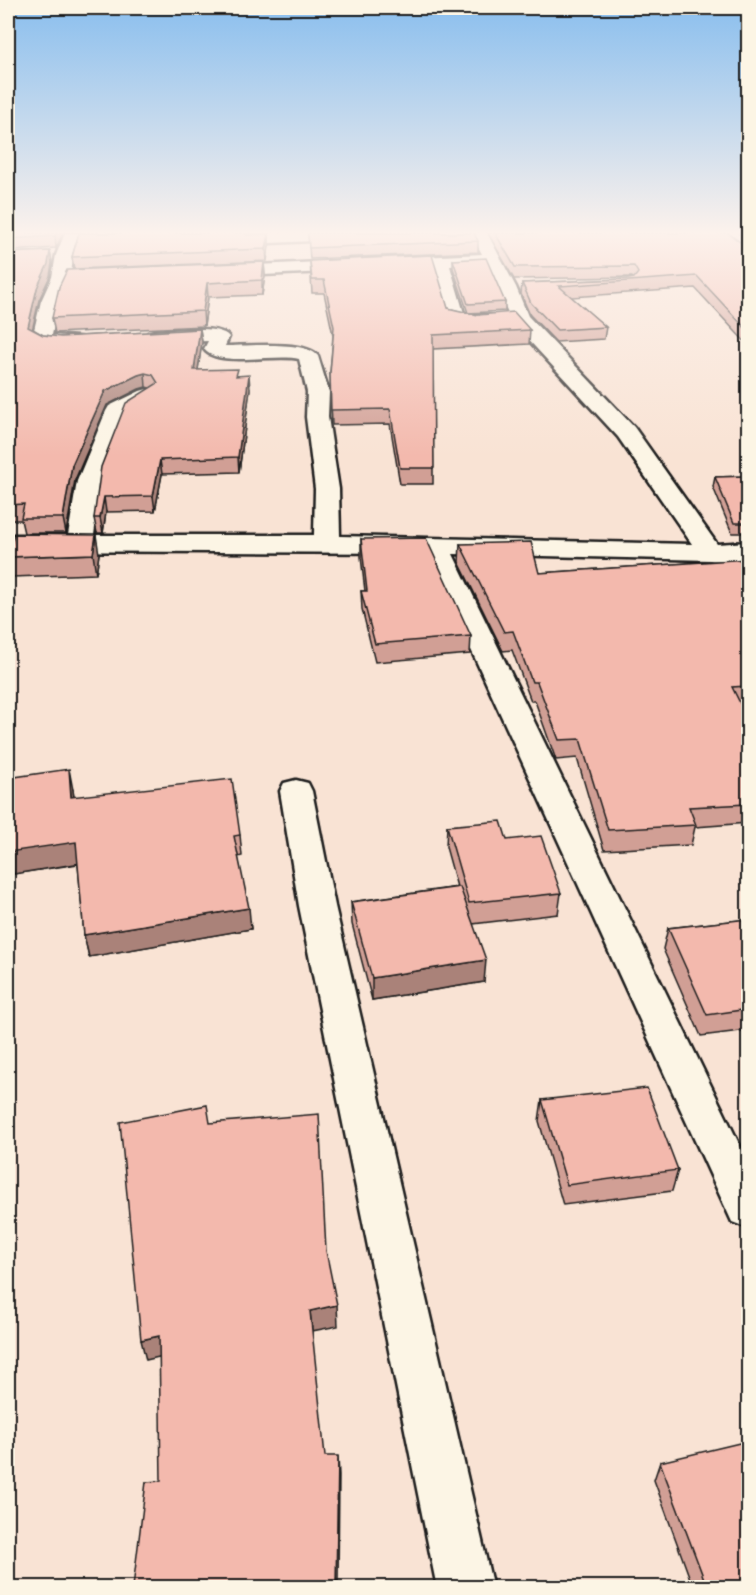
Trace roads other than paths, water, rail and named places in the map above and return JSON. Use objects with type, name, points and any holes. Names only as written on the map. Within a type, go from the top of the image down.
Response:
[{"type":"street","points":[[49,307],[42,338],[52,342],[98,341]]},
{"type":"street","points":[[453,307],[455,316],[461,320],[519,318]]},
{"type":"street","points":[[515,307],[519,318],[626,432],[710,552],[748,559]]},
{"type":"street","points":[[133,339],[214,335],[219,337],[214,349],[221,352],[299,352],[308,356],[318,392],[317,417],[327,489],[327,543]]},
{"type":"street","points":[[80,542],[89,481],[105,436],[117,411],[147,394]]},
{"type":"street","points":[[8,543],[327,543],[710,552],[748,550]]},
{"type":"street","points":[[437,547],[748,1208]]},
{"type":"street","points":[[296,791],[317,906],[465,1587]]}]
